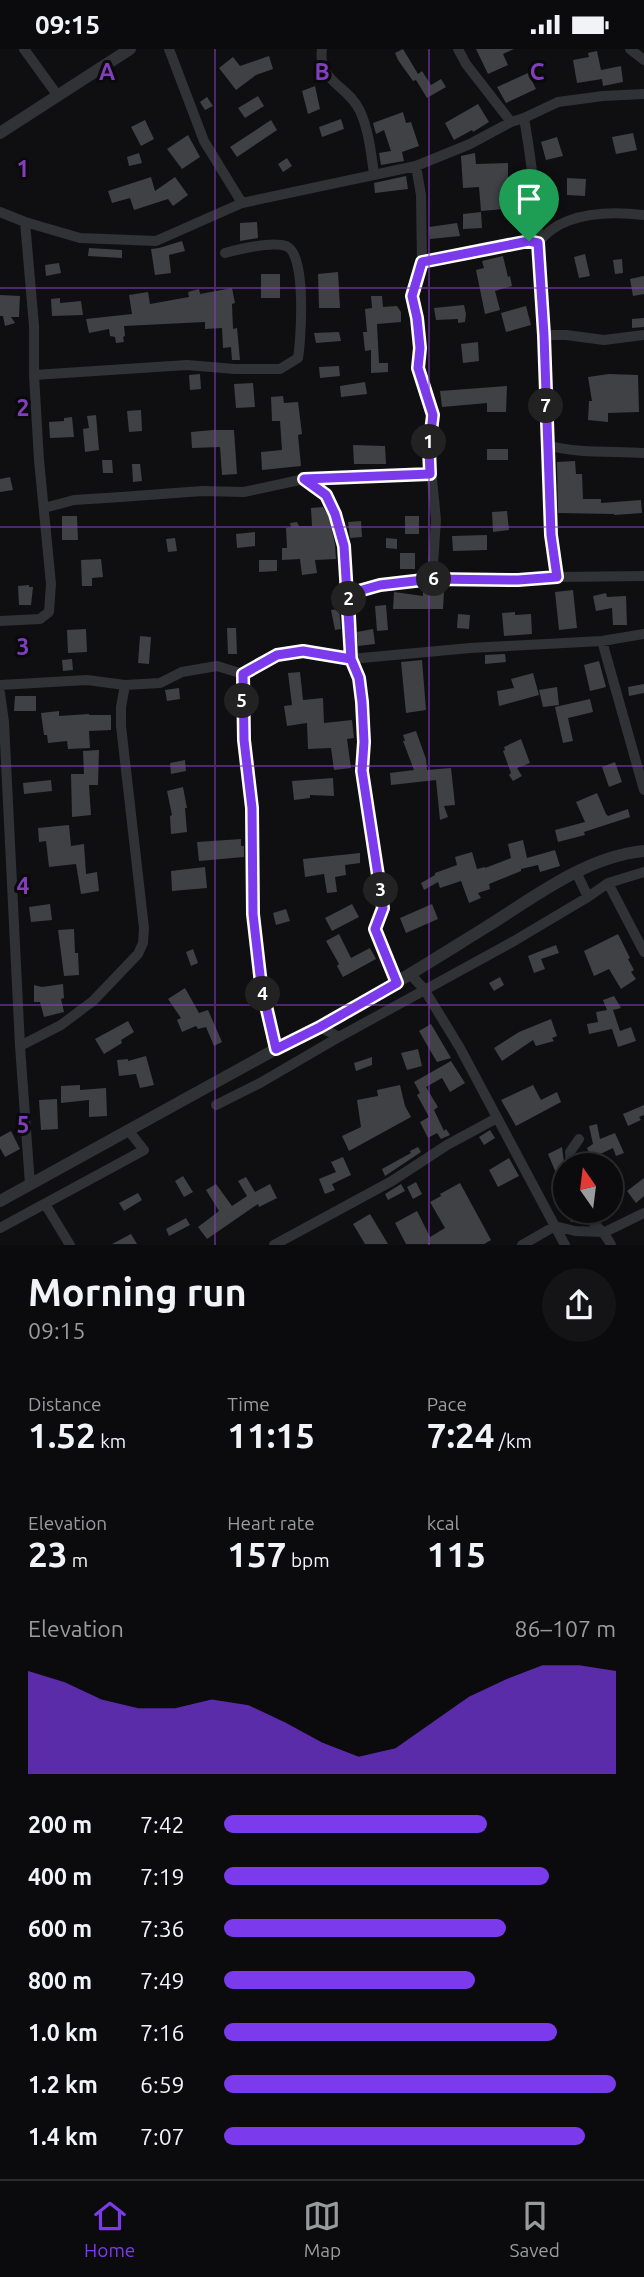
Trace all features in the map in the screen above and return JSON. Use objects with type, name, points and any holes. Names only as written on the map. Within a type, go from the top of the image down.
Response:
[{"type":"street","points":[[24,49],[58,96]]},
{"type":"street","points":[[0,134],[130,49]]},
{"type":"street","points":[[169,49],[204,141],[242,203]]},
{"type":"street","points":[[458,49],[466,64],[511,122]]},
{"type":"street","points":[[630,49],[644,60]]},
{"type":"street","points":[[320,51],[324,70],[331,81],[349,93],[359,109],[368,130],[374,174]]},
{"type":"street","points":[[0,212],[80,238],[156,241],[242,203],[416,166],[470,144],[511,122],[558,102],[644,94]]},
{"type":"street","points":[[524,118],[537,222],[551,535],[557,577]]},
{"type":"street","points":[[416,166],[421,195],[422,262],[412,296],[420,348],[418,368],[433,415],[429,448],[436,520],[432,579]]},
{"type":"street","points":[[538,243],[554,227],[579,218],[607,214],[644,215]]},
{"type":"street","points":[[0,621],[40,619],[49,612],[51,584],[34,375],[34,326],[24,222]]},
{"type":"street","points":[[537,222],[554,227]]},
{"type":"street","points":[[422,262],[529,241],[538,243]]},
{"type":"street","points":[[34,375],[187,365],[280,369],[298,358],[302,322],[296,261],[289,247],[283,245],[248,248],[225,253]]},
{"type":"street","points":[[544,335],[604,340],[644,335]]},
{"type":"street","points":[[547,445],[589,452],[644,453]]},
{"type":"street","points":[[44,507],[121,496],[202,491],[244,492],[304,479],[430,474]]},
{"type":"street","points":[[304,479],[326,495],[335,514],[344,546],[351,659],[359,678],[364,742],[362,771],[383,908],[375,929],[397,983]]},
{"type":"street","points":[[348,594],[380,585],[432,579],[518,580],[644,576]]},
{"type":"street","points":[[0,685],[88,681],[125,685],[160,683],[182,672],[217,666],[243,674],[277,655],[303,651],[351,659],[470,648],[602,641],[644,634]]},
{"type":"street","points":[[602,641],[644,790]]},
{"type":"street","points":[[243,674],[244,729],[252,808],[254,926],[261,984],[276,1049]]},
{"type":"street","points":[[20,1046],[61,1025],[93,1001],[138,954],[143,943],[144,928],[121,726],[125,685]]},
{"type":"street","points":[[0,693],[4,723],[20,1046],[30,1185]]},
{"type":"street","points":[[0,1202],[397,983],[576,872],[610,857],[644,851]]},
{"type":"street","points":[[576,872],[588,897]]},
{"type":"street","points":[[216,1105],[514,941],[608,883],[644,872]]},
{"type":"street","points":[[608,883],[644,953]]},
{"type":"street","points":[[410,974],[424,989],[460,1048],[565,1244]]},
{"type":"street","points":[[320,1027],[340,1037]]},
{"type":"street","points":[[274,1244],[392,1181],[447,1145],[497,1118]]},
{"type":"street","points":[[0,1228],[144,1150],[128,1130]]},
{"type":"street","points":[[570,1153],[579,1139]]},
{"type":"street","points":[[45,1204],[70,1244]]},
{"type":"street","points":[[522,1244],[555,1226],[575,1231],[605,1232],[644,1213]]},
{"type":"street","points":[[595,1223],[605,1232],[611,1244]]},
{"type":"building","points":[[403,49],[418,74],[422,71],[431,85],[441,79],[446,87],[427,98],[416,80],[413,81],[398,60],[395,53]]},
{"type":"building","points":[[476,49],[514,49],[503,54],[508,65],[488,74]]},
{"type":"building","points":[[597,51],[601,70],[621,66],[623,82],[603,86],[602,79],[577,83],[573,60],[589,57],[588,53]]},
{"type":"building","points":[[269,56],[273,69],[256,75],[236,90],[219,68],[233,57],[240,66]]},
{"type":"building","points":[[528,73],[536,89],[506,103],[497,87]]},
{"type":"building","points":[[315,86],[320,109],[308,114],[302,91]]},
{"type":"building","points":[[258,96],[264,106],[245,118],[238,108]]},
{"type":"building","points":[[207,97],[213,106],[205,110],[200,102]]},
{"type":"building","points":[[478,104],[489,122],[454,140],[445,123]]},
{"type":"building","points":[[403,112],[406,123],[411,122],[419,146],[402,152],[404,161],[381,165],[379,153],[391,151],[384,130],[376,134],[373,123]]},
{"type":"building","points":[[341,119],[344,129],[322,137],[319,127]]},
{"type":"building","points":[[145,120],[154,139],[141,146],[131,127]]},
{"type":"building","points":[[271,120],[277,130],[237,157],[230,147]]},
{"type":"building","points":[[633,133],[637,150],[616,154],[612,137]]},
{"type":"building","points":[[188,135],[200,157],[182,169],[167,149]]},
{"type":"building","points":[[557,137],[563,156],[546,160],[541,142]]},
{"type":"building","points":[[139,153],[142,163],[129,166],[127,157]]},
{"type":"building","points":[[475,153],[476,164],[508,163],[508,187],[514,186],[516,208],[481,211],[479,187],[463,188],[461,156]]},
{"type":"building","points":[[287,158],[292,166],[283,172],[278,164]]},
{"type":"building","points":[[406,176],[408,189],[375,193],[374,183]]},
{"type":"building","points":[[151,177],[155,191],[175,177],[188,195],[173,206],[168,199],[134,210],[130,198],[112,203],[108,191]]},
{"type":"building","points":[[567,178],[586,179],[585,196],[567,195]]},
{"type":"building","points":[[481,212],[482,228],[463,229],[463,214]]},
{"type":"building","points":[[257,222],[258,238],[240,241],[240,223]]},
{"type":"building","points":[[457,223],[460,236],[430,239],[429,227]]},
{"type":"building","points":[[182,241],[185,251],[169,255],[171,273],[155,275],[151,249]]},
{"type":"building","points":[[89,248],[122,250],[122,258],[88,256]]},
{"type":"building","points":[[585,254],[590,276],[579,278],[574,257]]},
{"type":"building","points":[[503,256],[512,286],[495,291],[500,310],[485,314],[476,270],[484,268],[482,261]]},
{"type":"building","points":[[622,259],[623,273],[615,274],[613,260]]},
{"type":"building","points":[[59,263],[61,273],[46,276],[45,265]]},
{"type":"building","points":[[338,272],[340,308],[319,308],[318,274]]},
{"type":"building","points":[[261,274],[280,274],[280,298],[261,298]]},
{"type":"building","points":[[644,276],[644,294],[633,296],[630,279]]},
{"type":"building","points":[[232,288],[235,303],[232,304],[233,329],[237,328],[240,360],[232,360],[231,347],[223,348],[222,328],[205,329],[205,322],[124,326],[124,342],[116,343],[115,337],[110,336],[109,329],[89,333],[86,319],[132,314],[129,295],[148,292],[150,304],[189,297],[188,292],[199,289],[200,294]]},
{"type":"building","points":[[0,295],[20,296],[19,317],[11,317],[15,323],[5,326],[3,316],[0,316]]},
{"type":"building","points":[[371,296],[382,296],[383,307],[397,306],[401,312],[401,322],[377,324],[379,363],[388,363],[388,372],[371,373],[371,350],[365,351],[365,309],[372,308]]},
{"type":"building","points":[[60,298],[60,303],[81,301],[83,315],[52,316],[51,299]]},
{"type":"building","points":[[464,305],[465,322],[458,323],[458,319],[436,320],[434,308]]},
{"type":"building","points":[[526,306],[531,325],[506,332],[501,313]]},
{"type":"building","points":[[644,318],[644,327],[632,328],[632,319]]},
{"type":"building","points":[[339,332],[341,341],[316,343],[314,333]]},
{"type":"building","points":[[478,342],[479,361],[463,363],[461,344]]},
{"type":"building","points":[[339,366],[340,376],[320,378],[319,367]]},
{"type":"building","points":[[200,374],[201,389],[190,390],[189,375]]},
{"type":"building","points":[[609,374],[638,375],[639,412],[608,413],[608,422],[588,420],[589,401],[592,401],[588,377]]},
{"type":"building","points":[[365,382],[367,394],[341,397],[340,386]]},
{"type":"building","points":[[253,383],[255,407],[236,408],[234,384]]},
{"type":"building","points":[[507,386],[506,412],[487,412],[487,403],[442,407],[440,391]]},
{"type":"building","points":[[283,396],[284,403],[298,402],[302,434],[298,435],[301,466],[262,470],[261,452],[282,450],[280,421],[272,421],[271,397]]},
{"type":"building","points":[[141,410],[142,431],[129,432],[127,411]]},
{"type":"building","points":[[96,415],[99,450],[85,452],[83,429],[89,428],[87,416]]},
{"type":"building","points":[[72,417],[74,437],[50,438],[49,422],[64,421],[64,418]]},
{"type":"building","points":[[234,430],[237,474],[222,475],[220,447],[192,448],[191,432]]},
{"type":"building","points":[[353,445],[385,446],[386,464],[354,464]]},
{"type":"building","points":[[487,449],[508,449],[508,460],[487,460]]},
{"type":"building","points":[[102,460],[112,460],[113,473],[103,473]]},
{"type":"building","points":[[575,461],[576,474],[582,474],[583,499],[601,499],[601,503],[641,500],[642,513],[558,513],[557,462]]},
{"type":"building","points":[[132,464],[140,464],[142,481],[133,482]]},
{"type":"building","points":[[10,477],[13,490],[0,492],[0,479]]},
{"type":"building","points":[[323,507],[329,517],[336,559],[315,560],[317,573],[302,575],[300,559],[282,560],[282,548],[287,548],[286,528],[291,527],[290,523],[297,522],[299,526],[312,526],[311,508]]},
{"type":"building","points":[[507,511],[509,530],[493,532],[492,512]]},
{"type":"building","points":[[62,516],[77,516],[78,540],[62,540]]},
{"type":"building","points":[[405,516],[419,516],[419,534],[405,534]]},
{"type":"building","points":[[361,521],[362,537],[350,538],[348,522]]},
{"type":"building","points":[[255,532],[255,546],[237,548],[236,534]]},
{"type":"building","points":[[487,535],[487,550],[453,551],[452,536]]},
{"type":"building","points":[[175,538],[177,551],[168,552],[166,539]]},
{"type":"building","points":[[386,538],[397,539],[397,549],[386,548]]},
{"type":"building","points":[[400,553],[415,553],[415,569],[400,569]]},
{"type":"building","points":[[101,559],[103,577],[92,578],[92,586],[82,586],[81,560]]},
{"type":"building","points":[[259,560],[277,560],[277,571],[259,572]]},
{"type":"building","points":[[18,586],[33,587],[31,605],[19,605]]},
{"type":"building","points":[[573,590],[577,628],[559,630],[555,592]]},
{"type":"building","points":[[394,592],[423,596],[423,592],[444,592],[443,609],[393,609]]},
{"type":"building","points":[[606,593],[607,597],[626,596],[627,625],[613,625],[612,608],[596,611],[593,596]]},
{"type":"building","points":[[386,605],[388,630],[377,631],[375,606]]},
{"type":"building","points":[[339,609],[341,629],[335,630],[331,610]]},
{"type":"building","points":[[515,612],[515,615],[531,614],[532,634],[504,636],[502,613]]},
{"type":"building","points":[[458,614],[470,615],[469,629],[457,628]]},
{"type":"building","points":[[227,628],[236,628],[237,654],[228,654]]},
{"type":"building","points":[[86,629],[87,652],[68,653],[67,630]]},
{"type":"building","points":[[373,629],[375,644],[358,646],[357,632]]},
{"type":"building","points":[[140,636],[151,637],[149,664],[138,663]]},
{"type":"building","points":[[505,654],[506,662],[485,664],[485,655]]},
{"type":"building","points":[[72,659],[73,670],[63,671],[62,660]]},
{"type":"building","points":[[422,660],[426,710],[406,713],[401,662]]},
{"type":"building","points":[[599,661],[606,687],[590,691],[584,665]]},
{"type":"building","points":[[300,672],[303,700],[323,698],[324,723],[352,720],[354,738],[347,739],[351,768],[334,770],[331,748],[308,749],[307,723],[287,726],[284,706],[292,705],[288,673]]},
{"type":"building","points":[[533,673],[539,695],[499,706],[497,691],[514,688],[511,679]]},
{"type":"building","points":[[644,684],[644,693],[629,696],[628,687]]},
{"type":"building","points":[[557,687],[559,705],[543,707],[539,690]]},
{"type":"building","points":[[179,688],[180,699],[167,701],[165,690]]},
{"type":"building","points":[[15,696],[36,696],[36,711],[14,711]]},
{"type":"building","points":[[590,699],[593,712],[568,718],[573,741],[563,743],[555,707]]},
{"type":"building","points":[[59,711],[59,716],[111,715],[111,730],[89,731],[90,748],[68,749],[67,741],[48,743],[41,713]]},
{"type":"building","points":[[416,731],[427,770],[451,768],[455,805],[444,806],[448,817],[440,820],[436,780],[391,785],[390,773],[414,770],[403,735]]},
{"type":"building","points":[[521,739],[530,763],[517,768],[522,776],[513,781],[503,751],[504,747]]},
{"type":"building","points":[[99,750],[98,785],[89,785],[91,815],[72,817],[71,774],[84,774],[83,751]]},
{"type":"building","points":[[185,760],[186,771],[171,774],[170,763]]},
{"type":"building","points":[[615,762],[622,782],[609,787],[602,767]]},
{"type":"building","points":[[333,778],[334,796],[310,795],[310,798],[294,800],[292,781]]},
{"type":"building","points":[[51,780],[52,791],[24,794],[23,783]]},
{"type":"building","points":[[183,787],[187,808],[187,832],[171,834],[172,815],[167,791]]},
{"type":"building","points":[[597,793],[608,816],[628,809],[630,817],[584,832],[585,835],[558,842],[555,830],[585,822],[576,802]]},
{"type":"building","points":[[69,825],[71,846],[84,844],[86,874],[97,872],[99,891],[81,894],[76,864],[49,867],[46,841],[39,842],[38,828]]},
{"type":"building","points":[[241,839],[244,857],[199,861],[197,842]]},
{"type":"building","points":[[523,840],[527,858],[555,850],[560,866],[540,872],[538,865],[521,869],[489,884],[490,889],[478,893],[481,898],[469,903],[461,881],[440,888],[438,882],[424,890],[421,883],[435,873],[457,865],[455,857],[472,852],[477,869],[485,868],[511,858],[508,844]]},
{"type":"building","points":[[360,853],[360,863],[345,865],[346,875],[335,877],[337,892],[327,893],[324,874],[305,877],[303,859]]},
{"type":"building","points":[[205,867],[207,888],[172,891],[171,871]]},
{"type":"building","points":[[50,904],[52,920],[31,922],[29,907]]},
{"type":"building","points":[[352,904],[359,917],[332,931],[325,918]]},
{"type":"building","points":[[432,904],[438,919],[406,933],[400,918]]},
{"type":"building","points":[[286,909],[290,921],[276,925],[273,913]]},
{"type":"building","points":[[74,929],[79,975],[64,976],[58,930]]},
{"type":"building","points":[[339,934],[351,958],[370,948],[376,959],[343,977],[326,941]]},
{"type":"building","points":[[618,934],[630,958],[628,959],[634,970],[631,972],[636,979],[621,989],[609,969],[594,976],[584,951]]},
{"type":"building","points":[[556,945],[559,953],[541,959],[545,969],[534,973],[528,956]]},
{"type":"building","points":[[193,949],[198,963],[191,966],[186,952]]},
{"type":"building","points":[[500,977],[504,985],[494,991],[489,983]]},
{"type":"building","points":[[63,984],[64,998],[61,999],[64,1012],[44,1017],[40,1002],[34,1002],[34,985],[42,987]]},
{"type":"building","points":[[185,988],[199,1013],[208,1010],[222,1042],[214,1046],[206,1027],[198,1029],[196,1026],[182,1032],[177,1020],[181,1018],[168,999]]},
{"type":"building","points":[[614,996],[621,1008],[613,1010],[620,1031],[631,1027],[636,1041],[618,1047],[612,1029],[589,1034],[587,1024],[598,1022],[596,1012],[607,1010],[603,1000]]},
{"type":"building","points":[[551,1019],[557,1036],[552,1038],[554,1041],[536,1046],[533,1040],[502,1061],[494,1048],[519,1032]]},
{"type":"building","points":[[128,1021],[134,1032],[104,1054],[95,1039]]},
{"type":"building","points":[[431,1024],[451,1058],[437,1062],[419,1031]]},
{"type":"building","points":[[418,1049],[422,1066],[407,1070],[401,1053]]},
{"type":"building","points":[[146,1056],[154,1085],[140,1088],[136,1074],[119,1076],[117,1060],[128,1061]]},
{"type":"building","points":[[372,1057],[372,1065],[356,1071],[354,1063]]},
{"type":"building","points":[[451,1061],[465,1083],[450,1092],[442,1078],[426,1087],[438,1107],[434,1110],[444,1131],[446,1129],[450,1135],[441,1139],[437,1133],[428,1138],[420,1122],[429,1117],[417,1095],[420,1093],[414,1082]]},
{"type":"building","points":[[80,1085],[80,1090],[106,1088],[107,1116],[89,1117],[89,1100],[61,1103],[61,1086]]},
{"type":"building","points":[[400,1085],[411,1117],[349,1151],[342,1136],[361,1127],[357,1100],[378,1096],[377,1090]]},
{"type":"building","points":[[533,1085],[541,1100],[557,1092],[561,1102],[516,1126],[501,1100]]},
{"type":"building","points":[[57,1099],[58,1129],[41,1130],[39,1100]]},
{"type":"building","points":[[644,1105],[644,1115],[639,1117],[641,1120],[628,1126],[623,1114]]},
{"type":"building","points":[[597,1124],[600,1139],[615,1133],[624,1153],[615,1153],[613,1148],[602,1153],[590,1153],[587,1148],[593,1144],[589,1126]]},
{"type":"building","points":[[490,1130],[495,1138],[484,1145],[479,1137]]},
{"type":"building","points":[[11,1131],[20,1149],[5,1157],[0,1148],[0,1137]]},
{"type":"building","points":[[418,1147],[421,1152],[385,1176],[382,1169]]},
{"type":"building","points":[[562,1147],[563,1153],[553,1153],[553,1166],[548,1154]]},
{"type":"building","points":[[343,1157],[351,1175],[332,1184],[335,1190],[325,1194],[319,1179],[336,1172],[331,1162]]},
{"type":"building","points":[[509,1158],[519,1176],[498,1187],[489,1170]]},
{"type":"building","points":[[183,1176],[193,1192],[184,1197],[175,1181]]},
{"type":"building","points":[[246,1177],[255,1192],[270,1184],[277,1198],[259,1207],[258,1204],[207,1239],[198,1227],[219,1211],[206,1190],[216,1184],[232,1206],[247,1196],[238,1181]]},
{"type":"building","points":[[644,1178],[644,1196],[636,1203],[627,1191]]},
{"type":"building","points":[[416,1182],[422,1194],[413,1199],[407,1187]]},
{"type":"building","points":[[460,1183],[491,1240],[484,1244],[406,1244],[395,1223],[417,1211],[430,1237],[445,1228],[430,1202]]},
{"type":"building","points":[[401,1184],[405,1191],[388,1200],[385,1194]]},
{"type":"building","points":[[138,1193],[142,1200],[124,1211],[119,1203]]},
{"type":"building","points":[[370,1214],[388,1244],[365,1244],[353,1224]]},
{"type":"building","points":[[186,1218],[190,1225],[169,1236],[166,1229]]},
{"type":"building","points":[[131,1234],[137,1244],[112,1244]]},
{"type":"route","points":[[529,241],[422,262],[412,296],[420,348],[418,368],[433,415],[429,448],[430,474],[304,479],[326,495],[335,514],[344,546],[351,659],[359,678],[362,702],[362,771],[383,908],[375,929],[397,983],[276,1049],[256,950],[252,808],[244,740],[243,674],[277,655],[303,651],[351,659],[348,594],[380,585],[432,579],[518,580],[557,577],[551,535],[538,243],[529,241]]}]
